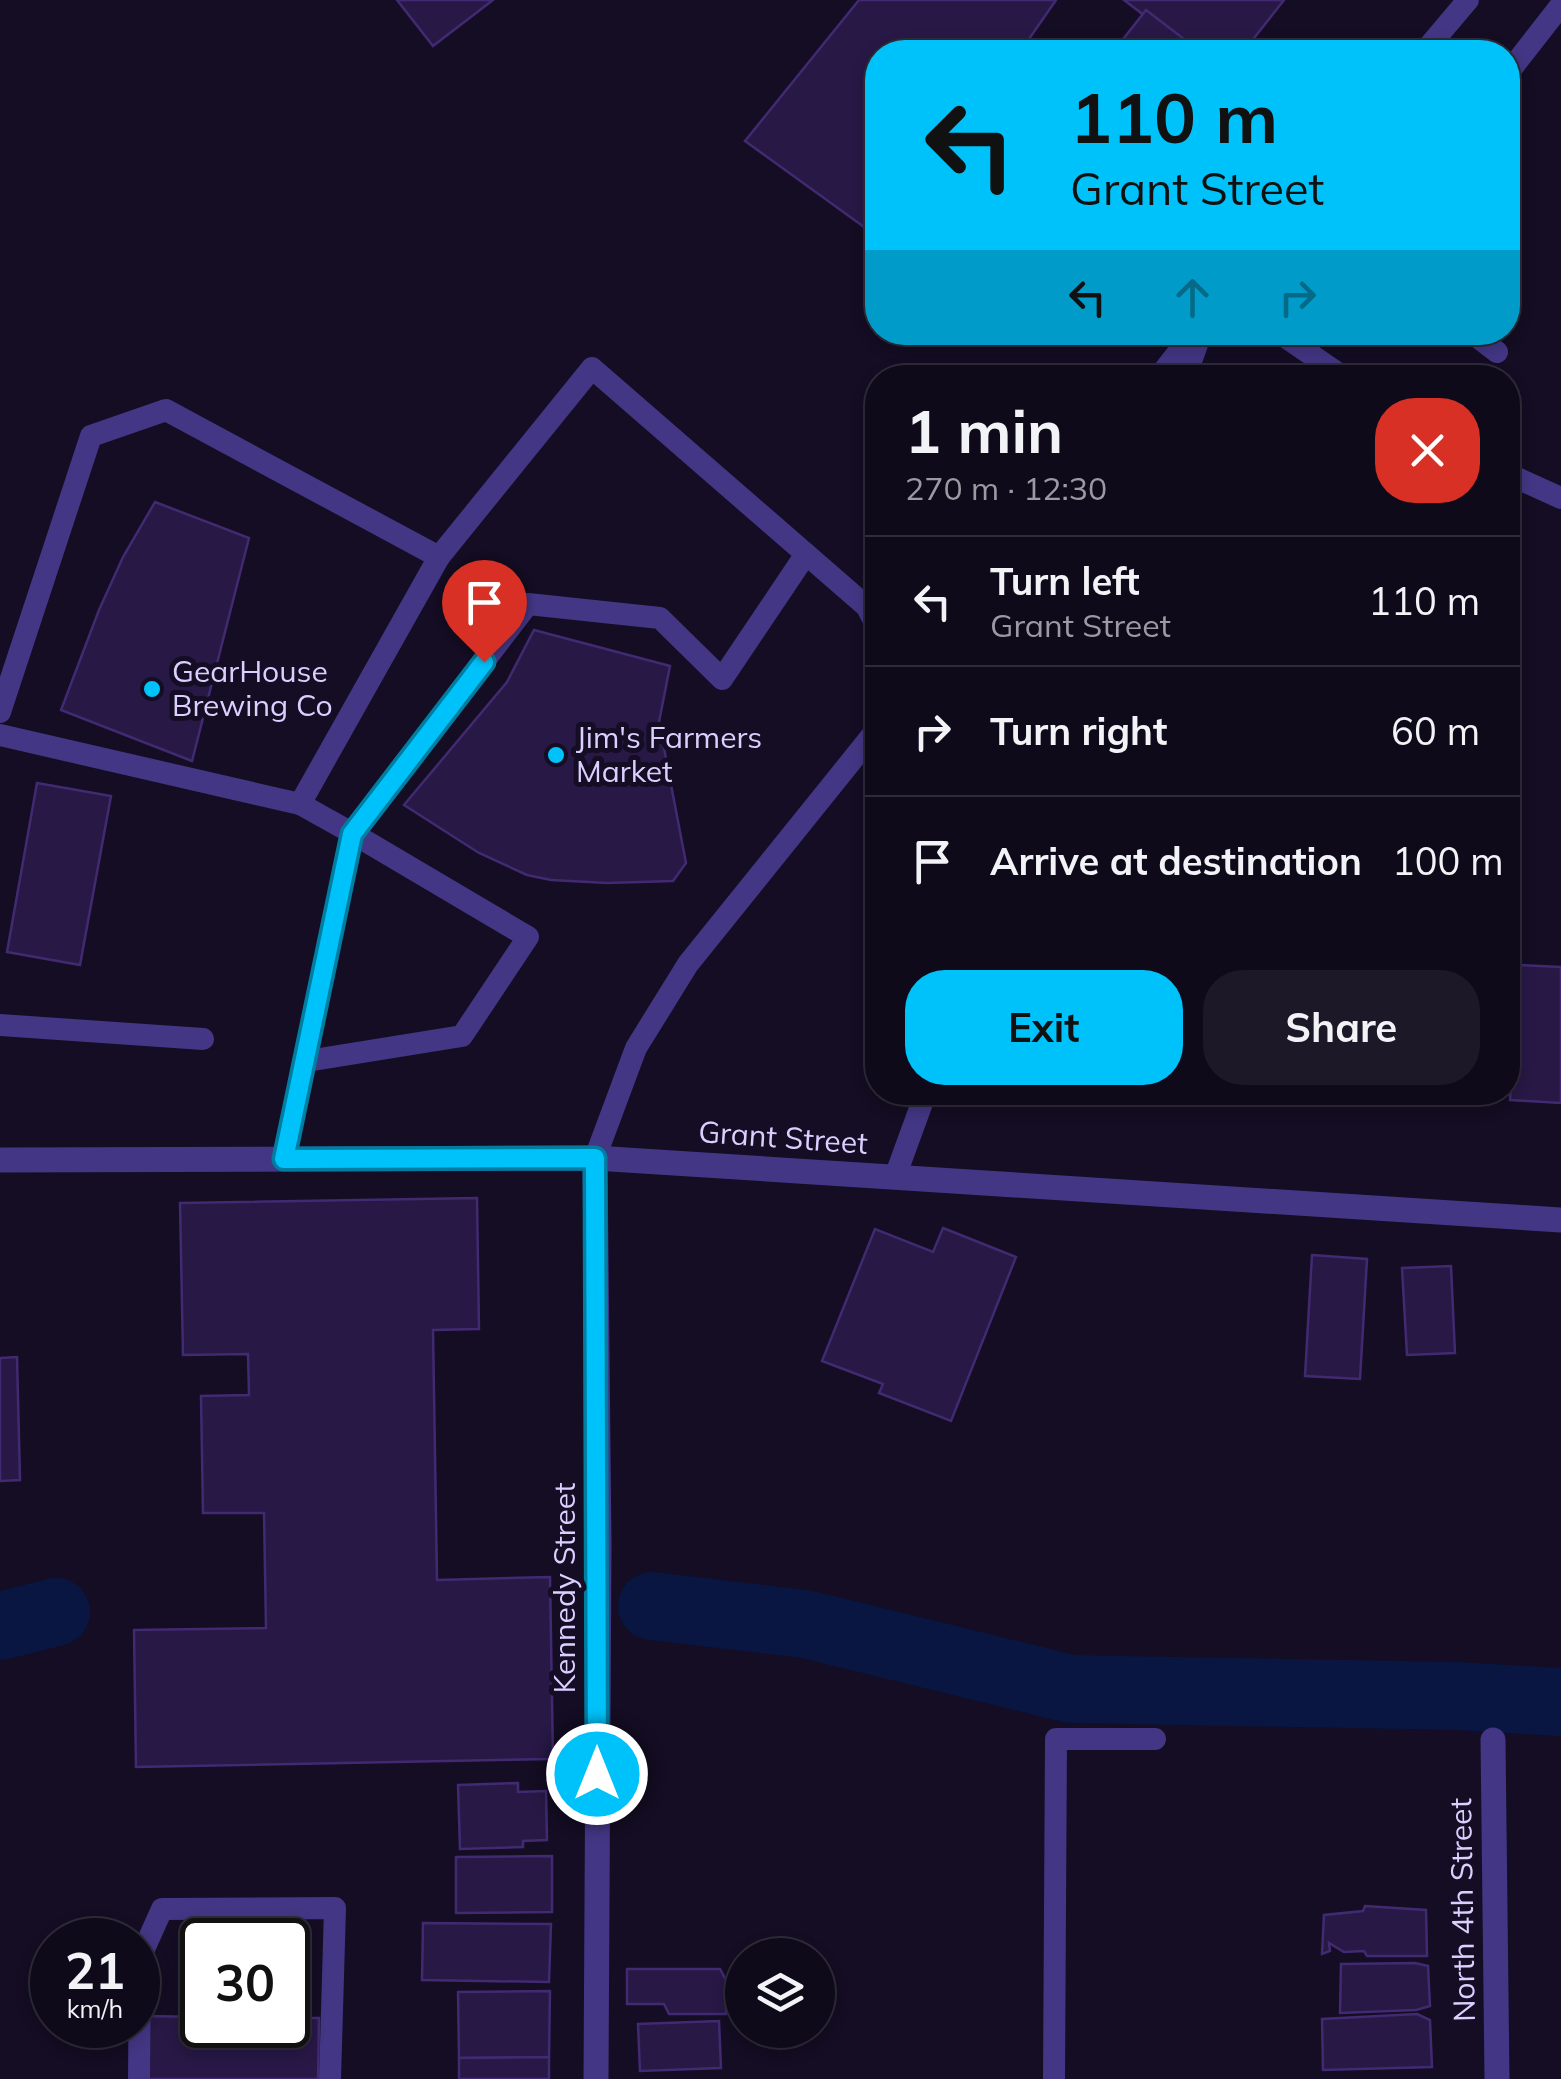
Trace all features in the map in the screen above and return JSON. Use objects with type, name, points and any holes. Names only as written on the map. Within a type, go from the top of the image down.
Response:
[{"type":"street","name":"Grant Street","points":[[0,1160],[595,1158],[1561,1220]]},
{"type":"street","name":"Kennedy Street","points":[[595,1158],[599,1526],[596,2079]]},
{"type":"street","name":"North 4th Street","points":[[1494,1740],[1497,2079]]},
{"type":"lane","points":[[1434,40],[1468,0]]},
{"type":"lane","points":[[1520,58],[1561,5]]},
{"type":"lane","points":[[1169,365],[1187,345]]},
{"type":"lane","points":[[1297,345],[1325,365]]},
{"type":"lane","points":[[1489,345],[1498,352]]},
{"type":"lane","points":[[300,804],[439,557],[592,368],[865,605]]},
{"type":"lane","points":[[0,712],[91,436],[166,410],[439,557]]},
{"type":"lane","points":[[1520,479],[1561,498]]},
{"type":"lane","points":[[284,1159],[352,834],[528,604],[660,618],[722,678],[806,554]]},
{"type":"lane","points":[[0,638],[24,637]]},
{"type":"lane","points":[[0,736],[300,804],[528,937],[462,1036],[307,1060]]},
{"type":"lane","points":[[595,1158],[636,1048],[688,964],[865,744]]},
{"type":"lane","points":[[0,1025],[203,1038]]},
{"type":"lane","points":[[895,1178],[921,1105]]},
{"type":"lane","points":[[1054,2079],[1056,1739],[1155,1738]]},
{"type":"lane","points":[[139,2079],[140,1958],[162,1908],[335,1908],[330,2079]]},
{"type":"building","points":[[397,0],[493,0],[433,46]]},
{"type":"building","points":[[859,0],[1056,0],[1028,40],[865,40],[865,228],[745,141]]},
{"type":"building","points":[[1124,0],[1284,0],[1252,40],[1176,40]]},
{"type":"building","points":[[1146,10],[1185,40],[1122,40]]},
{"type":"building","points":[[155,502],[249,538],[192,761],[61,710],[99,610],[123,557]]},
{"type":"building","name":"Jim's Farmers Market","points":[[534,630],[670,666],[659,722],[686,863],[673,881],[607,883],[527,875],[479,853],[404,805],[507,682]]},
{"type":"building","points":[[37,783],[111,796],[80,965],[7,952]]},
{"type":"building","points":[[1520,965],[1561,967],[1561,1103],[1520,1101]]},
{"type":"building","points":[[477,1198],[479,1329],[433,1330],[437,1580],[550,1577],[553,1759],[136,1767],[134,1630],[266,1628],[264,1513],[203,1513],[201,1396],[249,1395],[248,1354],[183,1355],[180,1203]]},
{"type":"building","points":[[943,1228],[1016,1257],[951,1421],[879,1393],[883,1384],[822,1361],[875,1229],[933,1252]]},
{"type":"building","points":[[1312,1255],[1367,1259],[1360,1379],[1305,1376]]},
{"type":"building","points":[[1451,1266],[1455,1353],[1407,1355],[1402,1268]]},
{"type":"building","points":[[17,1357],[20,1480],[0,1481],[0,1358]]},
{"type":"building","points":[[518,1783],[518,1792],[546,1791],[547,1840],[523,1841],[523,1847],[460,1849],[458,1785]]},
{"type":"building","points":[[552,1856],[552,1912],[456,1913],[456,1857]]},
{"type":"building","points":[[1365,1906],[1426,1910],[1427,1956],[1367,1956],[1364,1951],[1344,1952],[1329,1943],[1330,1951],[1322,1954],[1324,1915],[1363,1911]]},
{"type":"building","points":[[423,1923],[551,1924],[549,1982],[422,1980]]},
{"type":"building","points":[[1341,1964],[1428,1966],[1430,2006],[1340,2013]]},
{"type":"building","points":[[627,1969],[720,1969],[725,1978],[725,2014],[669,2014],[664,2004],[627,2004]]},
{"type":"building","points":[[550,1991],[549,2057],[459,2058],[458,1992]]},
{"type":"building","points":[[1417,2014],[1430,2020],[1432,2067],[1323,2070],[1322,2019]]},
{"type":"building","points":[[160,2016],[180,2017],[180,2048],[310,2048],[310,2018],[319,2018],[318,2079],[146,2079],[146,2048],[160,2048]]},
{"type":"building","points":[[719,2021],[721,2068],[640,2071],[638,2024]]},
{"type":"building","points":[[549,2057],[549,2079],[459,2079],[459,2058]]},
{"type":"waterway","points":[[652,1606],[805,1624],[1071,1689],[1457,1696],[1561,1702]]},
{"type":"waterway","points":[[0,1626],[56,1612]]},
{"type":"place","name":"GearHouse Brewing Co","points":[[152,689]]},
{"type":"place","name":"Jim's Farmers Market","points":[[556,755]]},
{"type":"route","points":[[484,662],[352,834],[284,1159],[595,1158],[597,1774]]}]
